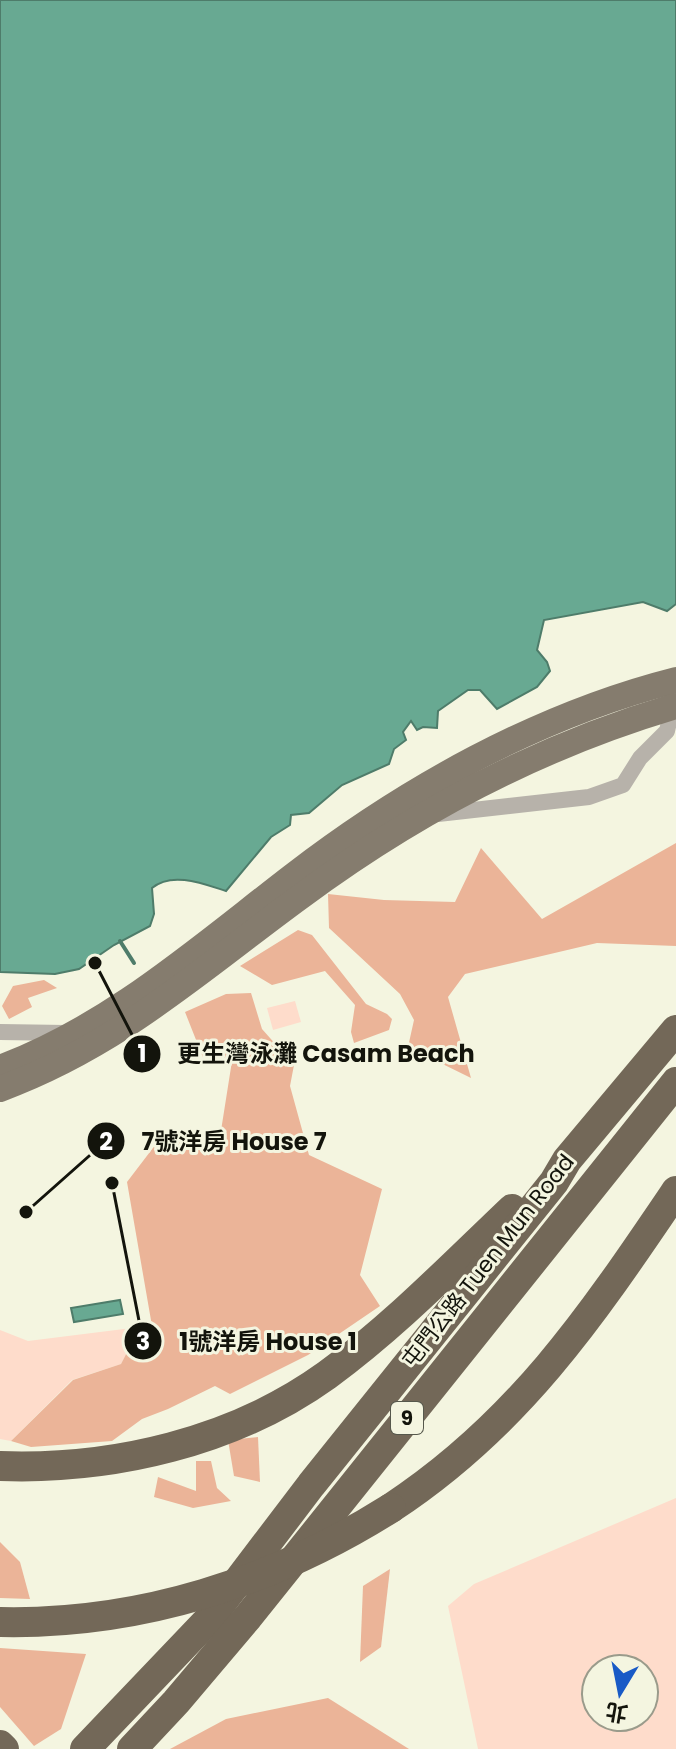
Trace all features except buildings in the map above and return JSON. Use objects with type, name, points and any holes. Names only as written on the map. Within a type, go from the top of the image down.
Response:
[{"type":"highway","name":"屯門公路 Tuen Mun Road","points":[[85,1749],[210,1618],[311,1485],[554,1182],[567,1160],[676,1030]]},
{"type":"highway","name":"屯門公路 Tuen Mun Road","points":[[132,1749],[248,1617],[676,1082]]},
{"type":"highway","points":[[0,1466],[63,1466],[147,1453],[212,1433],[283,1401],[326,1375],[405,1310],[567,1160]]},
{"type":"highway","points":[[0,1622],[83,1619],[189,1599],[287,1564],[348,1534],[391,1508],[459,1458],[529,1391],[597,1307],[676,1191]]},
{"type":"main road","points":[[0,1068],[75,1033],[120,1007],[359,829],[484,755],[602,703],[669,694]]},
{"type":"main road","points":[[0,1089],[64,1061],[132,1023],[192,981],[299,897],[422,817],[475,786],[625,721],[669,694]]},
{"type":"street","points":[[422,817],[589,797],[623,785],[640,758],[667,731],[669,694]]},
{"type":"street","points":[[0,1032],[75,1033]]},
{"type":"shaded area","points":[[0,0],[676,0],[676,604],[667,611],[643,602],[544,620],[537,650],[550,671],[537,687],[497,709],[480,690],[468,690],[438,711],[437,728],[417,730],[411,721],[403,732],[406,740],[394,749],[389,764],[342,785],[309,813],[291,815],[290,825],[271,837],[226,891],[188,880],[160,883],[152,888],[154,914],[150,926],[79,969],[55,974],[0,972]]},
{"type":"shaded area","points":[[676,843],[676,946],[597,943],[465,974],[448,997],[471,1078],[408,1047],[414,1020],[400,994],[329,928],[328,894],[384,900],[455,902],[481,848],[542,919]]},
{"type":"shaded area","points":[[298,930],[312,935],[366,1004],[392,1019],[389,1030],[354,1043],[351,1032],[355,1005],[325,971],[272,985],[240,966]]},
{"type":"shaded area","points":[[44,980],[57,988],[28,998],[32,1007],[9,1019],[2,1006],[13,986]]},
{"type":"shaded area","points":[[251,993],[262,1029],[294,1065],[290,1086],[309,1155],[382,1189],[360,1275],[380,1306],[308,1355],[230,1394],[215,1386],[142,1419],[112,1441],[31,1447],[11,1441],[73,1380],[121,1364],[140,1327],[152,1326],[127,1182],[156,1144],[220,1137],[232,1061],[204,1060],[185,1012],[226,994]]},
{"type":"shaded area","points":[[295,1001],[301,1022],[273,1030],[267,1008]]},
{"type":"shaded area","points":[[120,1300],[123,1314],[74,1322],[71,1308]]},
{"type":"shaded area","points":[[140,1327],[121,1364],[72,1380],[11,1441],[0,1439],[0,1330],[28,1341]]},
{"type":"shaded area","points":[[258,1437],[260,1482],[234,1476],[228,1440]]},
{"type":"shaded area","points":[[196,1461],[211,1461],[217,1488],[231,1501],[193,1508],[154,1497],[158,1477],[196,1491]]},
{"type":"shaded area","points":[[676,1498],[676,1749],[478,1749],[448,1606],[474,1584]]},
{"type":"shaded area","points":[[0,1542],[20,1562],[30,1599],[0,1598]]},
{"type":"shaded area","points":[[390,1569],[381,1647],[360,1662],[363,1586]]},
{"type":"shaded area","points":[[0,1648],[86,1654],[61,1729],[34,1746],[0,1707]]},
{"type":"shaded area","points":[[328,1698],[409,1749],[170,1749],[226,1719]]},
{"type":"waterway","points":[[120,941],[134,963]]},
{"type":"place","name":"更生灣泳灘 Casam Beach","points":[[95,963]]},
{"type":"place","name":"1號洋房 House 1","points":[[112,1183]]},
{"type":"place","name":"7號洋房 House 7","points":[[26,1212]]}]
